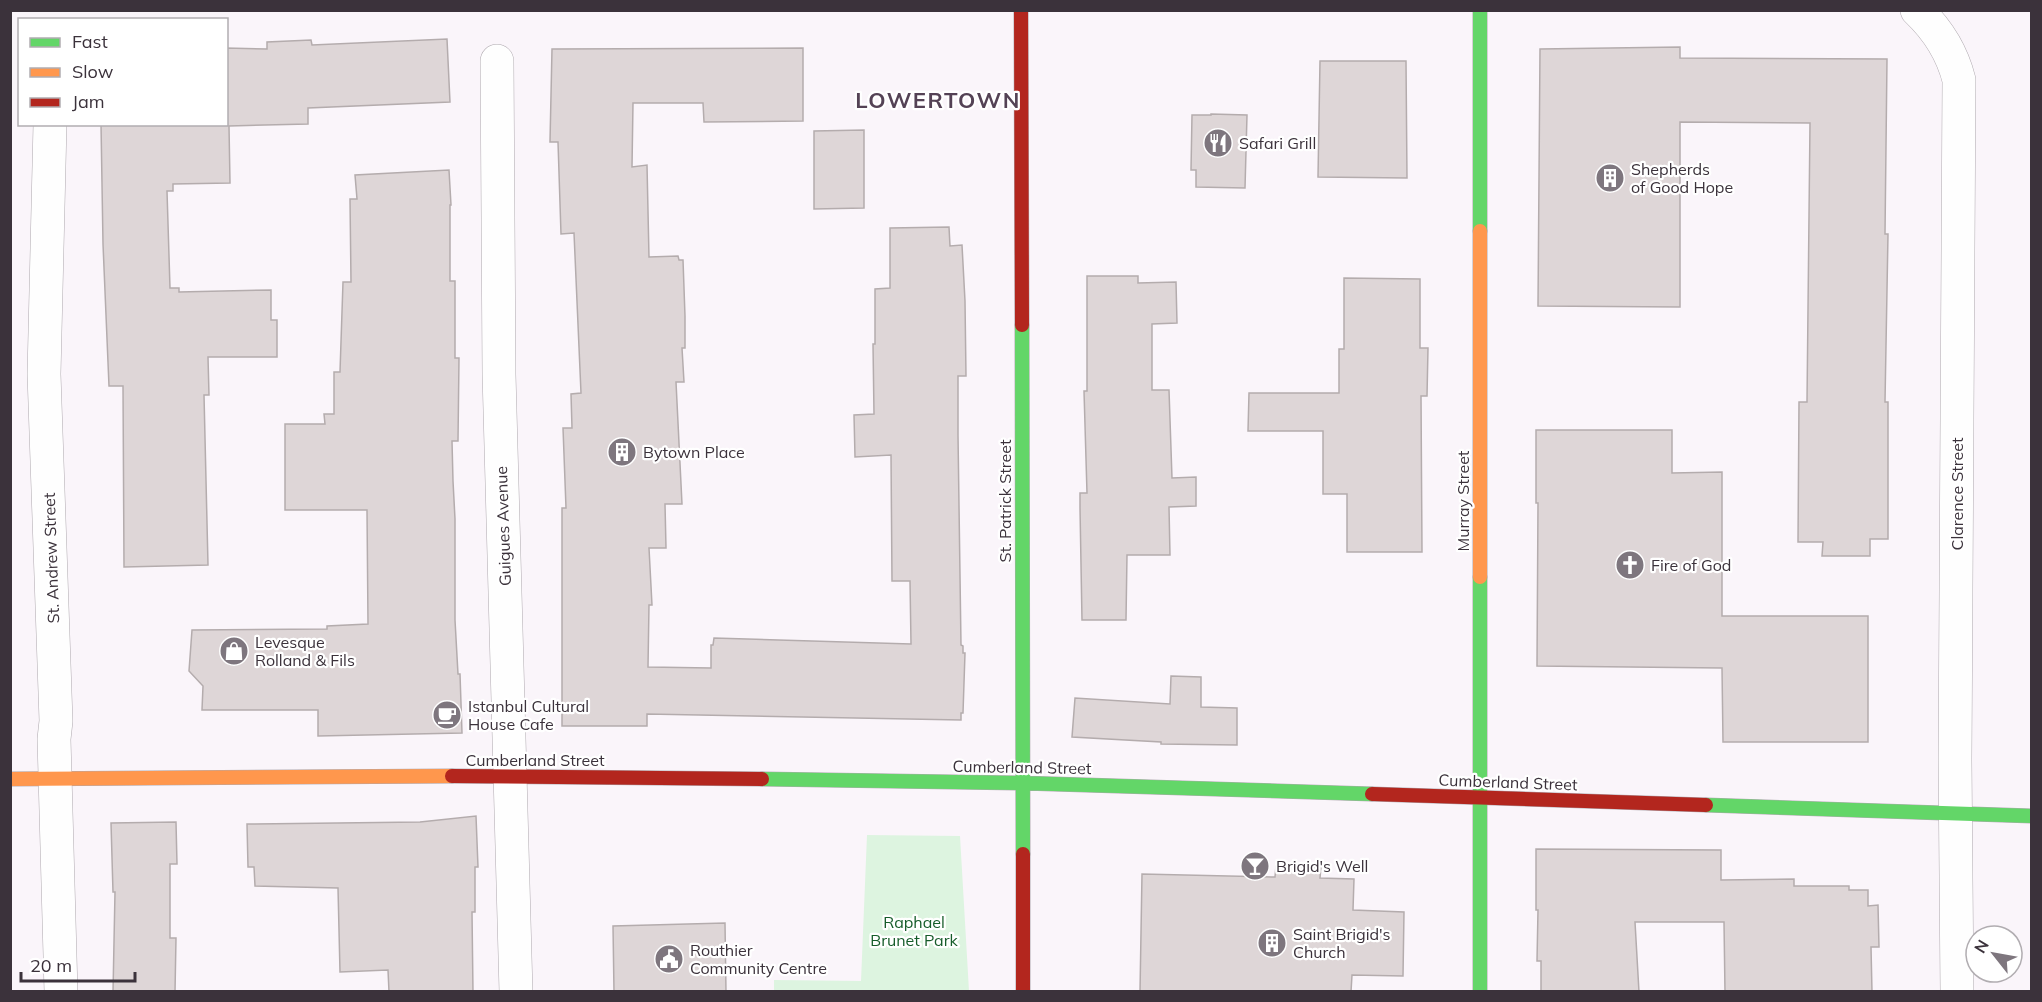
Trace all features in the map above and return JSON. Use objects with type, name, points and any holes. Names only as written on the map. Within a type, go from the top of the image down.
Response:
[{"type":"street","name":"St. Patrick Street","points":[[1021,10],[1023,992]]},
{"type":"street","name":"Murray Street","points":[[1480,10],[1480,992]]},
{"type":"street","name":"Clarence Street","points":[[1917,10],[1935,28],[1944,42],[1954,61],[1959,80],[1955,815],[1957,992]]},
{"type":"street","name":"Guigues Avenue","points":[[497,61],[499,374],[516,992]]},
{"type":"street","name":"St. Andrew Street","points":[[50,126],[44,374],[56,721],[54,739],[61,992]]},
{"type":"street","name":"Cumberland Street","points":[[10,779],[510,776],[1021,783],[2031,816]]},
{"type":"green space","name":"Raphael Brunet Park","points":[[867,835],[960,836],[969,991],[774,991],[774,980],[861,981]]},
{"type":"building","points":[[447,39],[450,102],[308,108],[308,124],[229,126],[230,183],[173,184],[173,191],[167,191],[170,288],[179,288],[179,292],[271,290],[271,320],[277,320],[277,357],[208,357],[209,395],[204,395],[208,565],[124,567],[123,386],[109,386],[101,126],[228,126],[228,48],[267,49],[267,42],[311,40],[312,45]]},
{"type":"building","points":[[1680,47],[1680,58],[1887,59],[1885,234],[1888,234],[1885,402],[1888,402],[1888,539],[1870,539],[1870,556],[1822,556],[1823,542],[1798,542],[1799,402],[1807,402],[1810,123],[1680,122],[1680,307],[1538,306],[1540,49]]},
{"type":"building","points":[[803,48],[803,121],[704,122],[703,103],[633,103],[632,167],[647,165],[649,257],[678,256],[679,260],[683,260],[685,316],[685,348],[682,348],[684,382],[676,382],[682,504],[665,504],[666,548],[649,548],[652,605],[649,605],[648,667],[711,668],[711,645],[713,645],[714,638],[911,644],[910,581],[892,581],[891,455],[855,457],[854,415],[874,414],[875,289],[890,288],[890,228],[949,227],[950,246],[962,245],[965,301],[966,376],[958,376],[961,645],[965,653],[961,720],[647,714],[647,726],[562,726],[562,508],[566,508],[563,428],[572,428],[571,394],[581,393],[574,233],[561,234],[558,142],[550,142],[552,49]]},
{"type":"building","points":[[1320,61],[1406,61],[1407,178],[1318,177]]},
{"type":"building","name":"Safari Grill","points":[[1192,115],[1247,115],[1245,188],[1196,187],[1196,170],[1191,170]]},
{"type":"building","points":[[864,130],[864,208],[814,209],[814,131]]},
{"type":"building","points":[[449,170],[450,281],[455,281],[455,358],[459,358],[458,441],[452,441],[455,620],[462,733],[318,736],[318,710],[202,710],[203,686],[189,671],[192,630],[327,629],[327,626],[368,624],[367,510],[285,510],[285,424],[325,424],[324,414],[334,414],[334,372],[340,372],[343,282],[351,282],[350,199],[357,199],[355,175]]},
{"type":"building","points":[[1087,276],[1138,276],[1138,283],[1176,282],[1177,323],[1152,324],[1152,390],[1169,390],[1172,478],[1196,477],[1196,506],[1169,507],[1170,555],[1127,555],[1126,620],[1082,620],[1080,493],[1087,493],[1084,391],[1087,391]]},
{"type":"building","points":[[1344,278],[1420,279],[1420,348],[1428,348],[1427,396],[1421,396],[1422,552],[1347,552],[1347,494],[1323,494],[1323,431],[1248,431],[1249,393],[1339,393],[1339,349],[1344,349]]},
{"type":"building","points":[[1536,430],[1672,430],[1672,473],[1722,472],[1722,616],[1868,616],[1868,742],[1723,742],[1722,668],[1537,666]]},
{"type":"building","points":[[1171,676],[1201,677],[1201,707],[1237,708],[1237,745],[1161,744],[1161,742],[1072,737],[1075,698],[1170,704]]},
{"type":"building","points":[[476,816],[478,867],[475,867],[475,912],[472,912],[473,992],[389,992],[388,970],[340,972],[338,888],[255,886],[254,867],[248,867],[247,824],[420,822]]},
{"type":"building","points":[[176,822],[177,864],[170,864],[170,938],[176,938],[175,992],[113,992],[115,892],[113,892],[111,823]]},
{"type":"building","points":[[1536,849],[1721,850],[1721,880],[1794,879],[1794,886],[1849,886],[1849,890],[1868,890],[1868,906],[1878,905],[1879,947],[1871,947],[1872,992],[1725,992],[1724,922],[1635,922],[1639,992],[1541,992],[1541,961],[1537,961]]},
{"type":"building","name":"Saint Brigid's Church","points":[[1276,866],[1321,867],[1320,878],[1354,879],[1353,910],[1404,912],[1403,976],[1352,975],[1351,992],[1140,992],[1142,874],[1275,877]]},
{"type":"building","name":"Routhier Community Centre","points":[[725,923],[726,992],[614,992],[613,926]]},
{"type":"traffic: fast","points":[[1480,10],[1480,231]]},
{"type":"traffic: fast","points":[[1022,325],[1023,854]]},
{"type":"traffic: fast","points":[[1480,577],[1480,992]]},
{"type":"traffic: fast","points":[[762,779],[1021,783],[1372,794]]},
{"type":"traffic: fast","points":[[1706,805],[2032,816]]},
{"type":"traffic: slow","points":[[1480,231],[1480,577]]},
{"type":"traffic: slow","points":[[10,779],[452,776]]},
{"type":"traffic: jam","points":[[1021,10],[1022,325]]},
{"type":"traffic: jam","points":[[452,776],[762,779]]},
{"type":"traffic: jam","points":[[1372,794],[1706,805]]},
{"type":"traffic: jam","points":[[1023,854],[1023,992]]},
{"type":"place","name":"Safari Grill","points":[[1218,143]]},
{"type":"place","name":"Shepherds of Good Hope","points":[[1610,178]]},
{"type":"place","name":"Bytown Place","points":[[622,452]]},
{"type":"place","name":"Fire of God","points":[[1630,565]]},
{"type":"place","name":"Levesque Rolland & Fils","points":[[234,651]]},
{"type":"place","name":"Istanbul Cultural House Cafe","points":[[447,715]]},
{"type":"place","name":"Brigid's Well","points":[[1255,866]]},
{"type":"place","name":"Saint Brigid's Church","points":[[1272,943]]},
{"type":"place","name":"Routhier Community Centre","points":[[669,959]]},
{"type":"district","name":"LOWERTOWN","points":[[938,100]]}]
